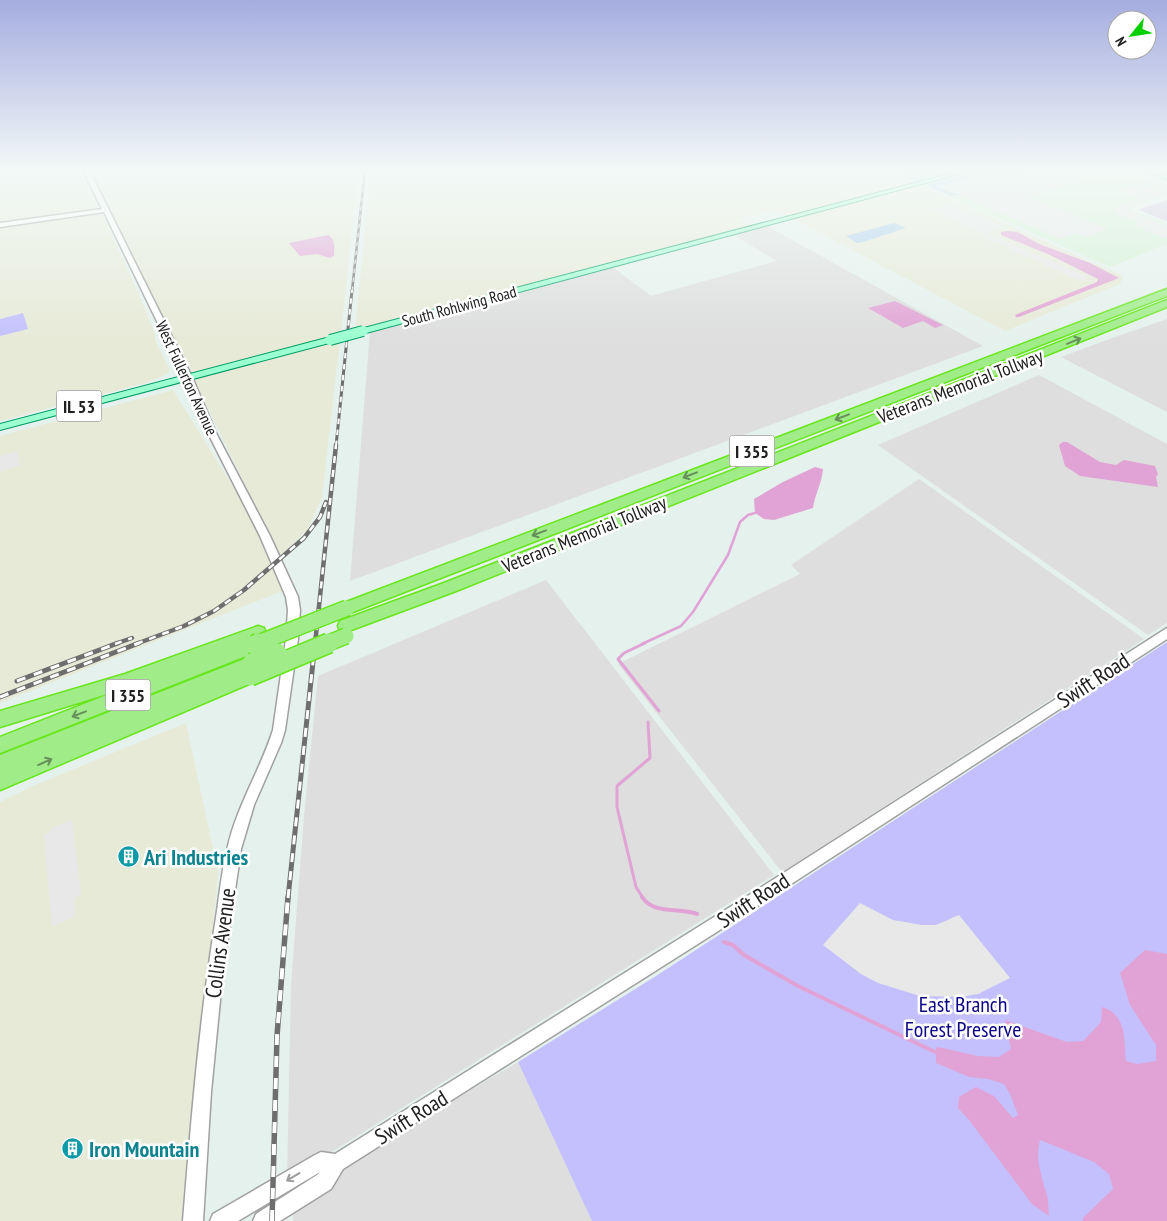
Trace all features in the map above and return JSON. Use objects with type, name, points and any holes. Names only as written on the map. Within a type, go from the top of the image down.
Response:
[{"type":"highway","points":[[1051,336],[1167,282]]},
{"type":"highway","name":"Veterans Memorial Tollway","points":[[0,745],[256,639],[454,566],[1167,292]]},
{"type":"highway","name":"Veterans Memorial Tollway","points":[[251,669],[346,631],[462,589],[540,551],[1167,303]]},
{"type":"highway","points":[[1125,320],[1167,308]]},
{"type":"highway","points":[[0,719],[256,639]]},
{"type":"highway","points":[[0,782],[251,669]]},
{"type":"highway","name":"I 355","points":[[0,764],[251,669]]},
{"type":"main road","name":"South Rohlwing Road","points":[[0,427],[755,227]]},
{"type":"street","name":"West Fullerton Avenue","points":[[114,227],[188,377],[217,443],[288,585]]},
{"type":"street","name":"Collins Avenue","points":[[194,1221],[202,1092],[226,895],[240,823],[279,730],[292,640],[294,610],[288,585]]},
{"type":"street","name":"Swift Road","points":[[263,1221],[324,1182],[337,1163],[740,909],[1167,633]]},
{"type":"street","name":"Swift Road","points":[[220,1221],[321,1160],[337,1163]]},
{"type":"shaded area","points":[[0,227],[107,227],[133,281],[169,372],[145,383],[0,421],[0,336],[27,329],[23,313],[0,319]]},
{"type":"shaded area","points":[[117,227],[352,227],[341,334],[193,374]]},
{"type":"shaded area","points":[[365,227],[751,227],[355,331]]},
{"type":"shaded area","points":[[758,227],[769,227],[983,346],[350,581],[370,332],[611,266],[651,296],[777,261],[732,234]]},
{"type":"shaded area","points":[[809,227],[1013,227],[1123,276],[1120,284],[1005,331]]},
{"type":"shaded area","points":[[879,227],[906,228],[857,243],[846,236]]},
{"type":"shaded area","points":[[967,227],[1002,227],[988,232],[989,235],[1088,277],[1080,281],[1044,265],[1046,263],[1043,264],[1029,256],[1026,257],[1007,248],[1009,247],[984,238],[986,237],[982,232]]},
{"type":"shaded area","points":[[1019,227],[1167,227],[1167,244],[1110,267]]},
{"type":"shaded area","points":[[1033,227],[1103,227],[1108,229],[1087,237],[1077,233],[1061,239]]},
{"type":"shaded area","points":[[1136,227],[1167,227],[1167,239]]},
{"type":"shaded area","points":[[1001,232],[1018,232],[1039,244],[1090,263],[1119,278],[1016,317],[1015,315],[1097,282],[1098,279],[1050,255],[1001,235]]},
{"type":"shaded area","points":[[328,235],[334,244],[334,256],[330,258],[317,254],[300,256],[289,243]]},
{"type":"shaded area","points":[[895,301],[943,325],[935,328],[923,321],[903,328],[868,308]]},
{"type":"shaded area","points":[[1167,319],[1167,412],[1061,357],[1104,341]]},
{"type":"shaded area","points":[[340,339],[322,497],[308,529],[280,556],[193,378]]},
{"type":"shaded area","points":[[1039,375],[1167,444],[1167,623],[1148,635],[878,445]]},
{"type":"shaded area","points":[[173,390],[239,496],[285,590],[0,703],[0,436]]},
{"type":"shaded area","points":[[1067,442],[1100,462],[1116,465],[1124,460],[1155,466],[1158,474],[1156,477],[1158,487],[1080,476],[1065,466],[1059,445]]},
{"type":"shaded area","points":[[18,451],[20,466],[0,472],[0,456]]},
{"type":"shaded area","points":[[815,467],[823,469],[813,508],[774,520],[764,519],[755,513],[754,499],[783,482]]},
{"type":"shaded area","points":[[919,479],[1144,639],[782,872],[618,664],[800,574],[791,565]]},
{"type":"shaded area","points":[[546,580],[774,875],[287,1180],[291,985],[304,816],[318,676]]},
{"type":"shaded area","points":[[186,723],[218,872],[189,1221],[0,1221],[0,802],[35,785]]},
{"type":"shaded area","points":[[72,820],[81,894],[74,898],[75,916],[52,927],[44,835],[51,831],[52,828]]},
{"type":"shaded area","points":[[860,903],[893,920],[922,925],[936,925],[959,915],[1010,978],[978,994],[960,997],[920,996],[878,983],[861,974],[823,945]]},
{"type":"shaded area","points":[[1145,950],[1167,954],[1167,1221],[1083,1221],[1083,1218],[1113,1189],[1109,1174],[1094,1162],[1040,1140],[1038,1160],[1048,1198],[1049,1216],[1032,1204],[958,1108],[959,1097],[976,1087],[994,1096],[1013,1118],[1018,1115],[1004,1084],[988,1079],[969,1077],[936,1063],[936,1048],[978,1056],[999,1057],[1011,1049],[1005,1020],[1067,1042],[1083,1041],[1101,1022],[1102,1007],[1116,1016],[1120,1022],[1123,1029],[1126,1061],[1137,1064],[1156,1061],[1156,1045],[1130,1005],[1120,973]]},
{"type":"shaded area","points":[[518,1062],[592,1221],[293,1221],[292,1197]]},
{"type":"green space","points":[[23,313],[28,329],[0,336],[0,319]]},
{"type":"green space","name":"East Branch Forest Preserve","points":[[1167,642],[1167,1221],[592,1221],[518,1062],[656,976]]},
{"type":"waterway","points":[[642,644],[681,626],[693,612],[728,555],[740,522],[748,515],[755,513]]},
{"type":"waterway","points":[[645,643],[624,653],[618,659],[659,711]]},
{"type":"waterway","points":[[643,898],[636,887],[617,807],[617,786],[650,758],[648,722]]},
{"type":"waterway","points":[[642,897],[653,906],[697,914]]},
{"type":"waterway","points":[[724,942],[733,945],[744,955],[798,986],[937,1053]]},
{"type":"railway","points":[[352,291],[359,227]]},
{"type":"railway","points":[[336,446],[352,290]]},
{"type":"railway","points":[[315,644],[336,445]]},
{"type":"railway","points":[[136,644],[184,626],[214,611],[244,590],[304,538],[320,517],[326,502]]},
{"type":"railway","points":[[115,644],[132,638]]},
{"type":"railway","points":[[17,681],[118,643]]},
{"type":"railway","points":[[0,697],[139,643]]},
{"type":"railway","points":[[288,898],[315,643]]},
{"type":"railway","points":[[272,1221],[277,1036],[288,897]]},
{"type":"place","name":"Ari Industries","points":[[128,857]]},
{"type":"place","name":"Iron Mountain","points":[[73,1149]]}]
